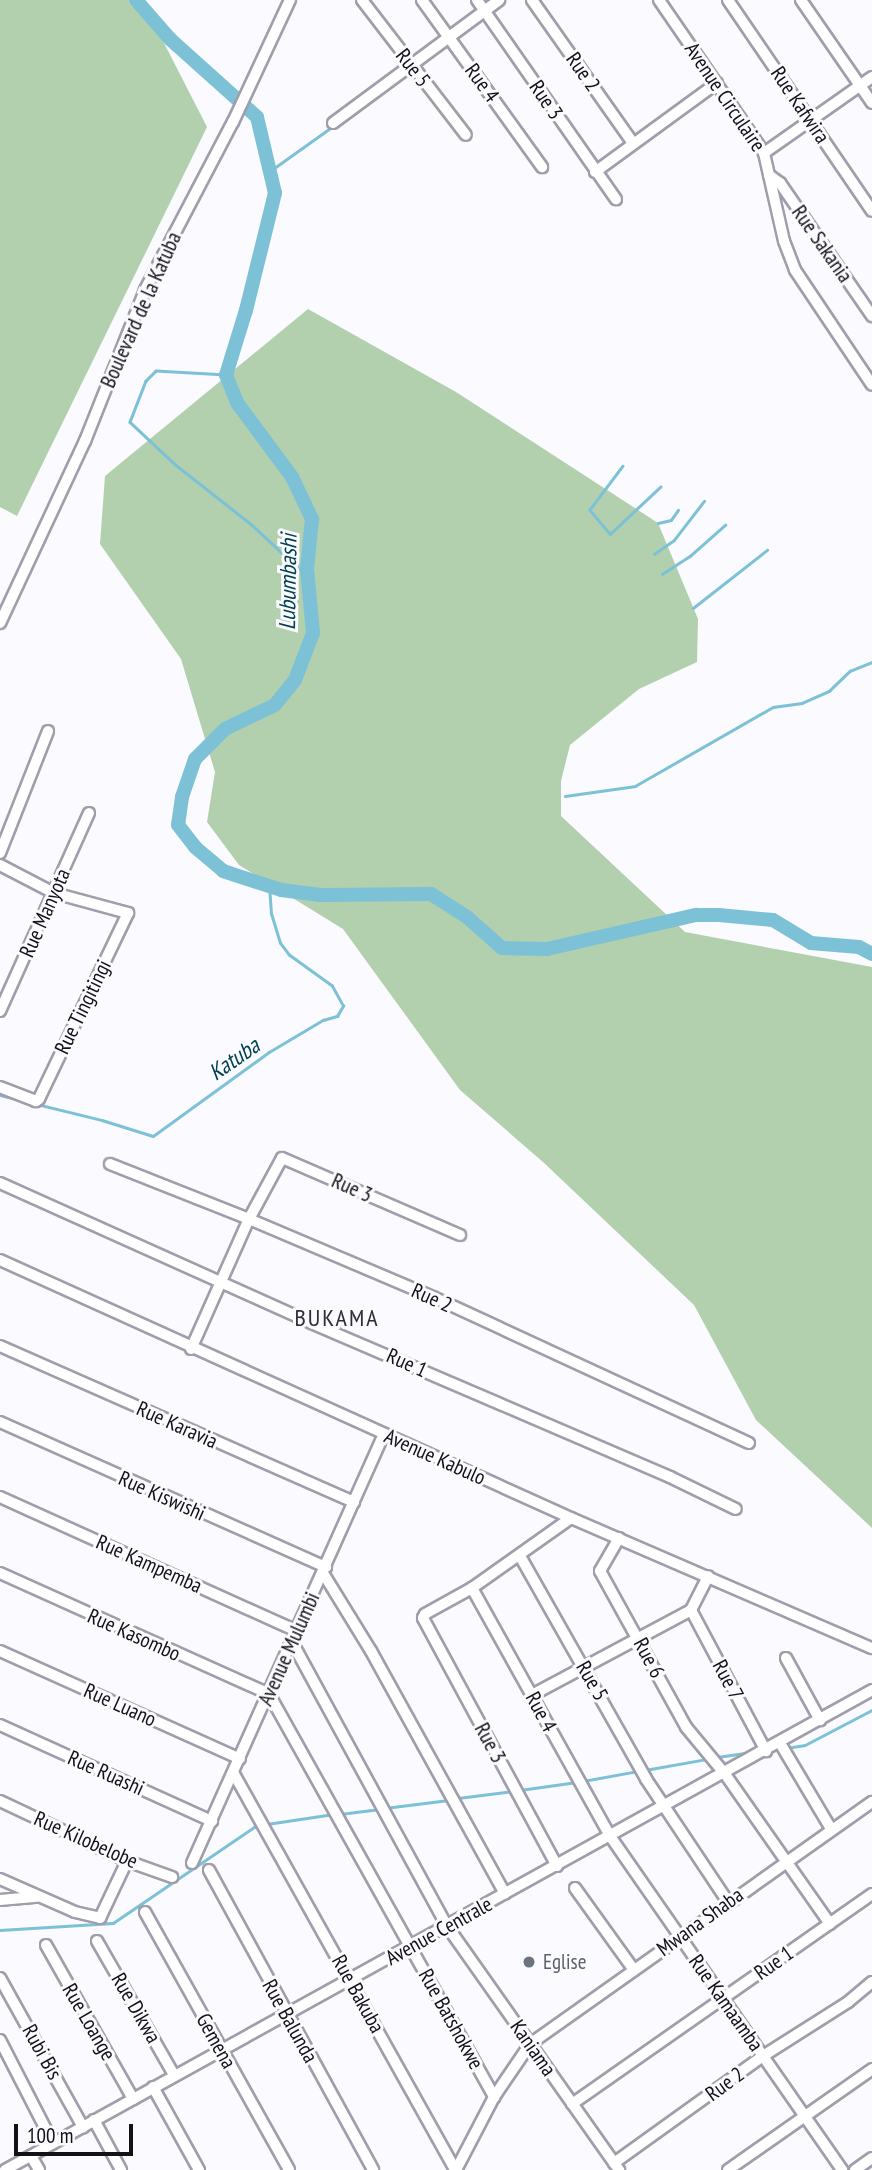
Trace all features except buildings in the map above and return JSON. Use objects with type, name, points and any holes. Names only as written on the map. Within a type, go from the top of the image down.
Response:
[{"type":"street","name":"Boulevard de la Katuba","points":[[0,623],[85,441],[145,290],[233,122],[290,0]]},
{"type":"street","name":"Rue 5","points":[[362,0],[466,135]]},
{"type":"street","name":"Rue 4","points":[[422,0],[542,167]]},
{"type":"street","name":"Rue 3","points":[[477,0],[616,199]]},
{"type":"street","points":[[333,123],[499,0]]},
{"type":"street","name":"Rue 2","points":[[533,0],[634,143]]},
{"type":"street","name":"Avenue Circulaire","points":[[659,0],[764,153],[783,241],[795,270],[872,385]]},
{"type":"street","name":"Rue Kafwira","points":[[728,0],[872,211]]},
{"type":"street","points":[[801,0],[872,103]]},
{"type":"street","points":[[764,153],[872,77]]},
{"type":"street","points":[[595,172],[717,83]]},
{"type":"street","name":"Rue Sakania","points":[[769,175],[780,183],[872,316]]},
{"type":"street","points":[[0,853],[48,731]]},
{"type":"street","name":"Rue Manyota","points":[[0,1012],[89,813]]},
{"type":"street","points":[[0,865],[54,893]]},
{"type":"street","name":"Rue Tingitingi","points":[[0,1087],[36,1101],[128,913],[54,893]]},
{"type":"street","name":"Rue 3","points":[[249,1219],[282,1158],[460,1235]]},
{"type":"street","name":"Rue 2","points":[[110,1164],[433,1297],[748,1443]]},
{"type":"street","name":"Rue 1","points":[[0,1183],[221,1282],[670,1476],[736,1509]]},
{"type":"street","points":[[191,1349],[249,1219]]},
{"type":"street","name":"Avenue Kabulo","points":[[0,1260],[191,1349],[872,1648]]},
{"type":"street","name":"Rue Karavia","points":[[0,1346],[354,1502]]},
{"type":"street","name":"Rue Kiswishi","points":[[0,1422],[324,1570]]},
{"type":"street","name":"Avenue Mulumbi","points":[[192,1863],[384,1434]]},
{"type":"street","name":"Rue Kampemba","points":[[0,1497],[294,1637]]},
{"type":"street","points":[[472,1588],[571,1518]]},
{"type":"street","name":"Rue 6","points":[[619,1538],[600,1571],[686,1727],[725,1774],[830,1924]]},
{"type":"street","name":"Rue 5","points":[[520,1556],[664,1807],[728,1902]]},
{"type":"street","points":[[324,1570],[505,1895]]},
{"type":"street","name":"Rue Kasombo","points":[[0,1573],[269,1695]]},
{"type":"street","points":[[532,1695],[691,1609],[708,1576]]},
{"type":"street","name":"Rue 4","points":[[472,1588],[610,1836]]},
{"type":"street","name":"Rue 3","points":[[472,1588],[425,1614],[423,1618],[557,1866]]},
{"type":"street","name":"Rue 7","points":[[691,1609],[766,1751]]},
{"type":"street","points":[[294,1637],[375,1796],[447,1926]]},
{"type":"street","name":"Rue Luano","points":[[0,1651],[240,1759]]},
{"type":"street","points":[[786,1658],[820,1720]]},
{"type":"street","name":"Avenue Centrale","points":[[5,2170],[725,1774],[872,1690]]},
{"type":"street","name":"Rue Batshokwe","points":[[269,1695],[494,2097]]},
{"type":"street","name":"Rue Ruashi","points":[[0,1725],[212,1821]]},
{"type":"street","points":[[780,1743],[831,1829]]},
{"type":"street","name":"Rue Bakuba","points":[[234,1774],[455,2170]]},
{"type":"street","name":"Rue Kilobelobe","points":[[0,1801],[127,1861],[172,1877]]},
{"type":"street","name":"Mwana Shaba","points":[[530,2044],[784,1861],[872,1802]]},
{"type":"street","name":"Rue Kamaamba","points":[[610,1836],[842,2170]]},
{"type":"street","points":[[0,1879],[88,1917],[100,1918],[127,1861]]},
{"type":"street","name":"Rue Balunda","points":[[209,1870],[373,2170]]},
{"type":"street","points":[[575,1888],[634,1970]]},
{"type":"street","name":"Rue 1","points":[[572,2104],[872,1894]]},
{"type":"street","points":[[0,1900],[39,1896]]},
{"type":"street","name":"Gemena","points":[[145,1912],[289,2170]]},
{"type":"street","name":"Kaniama","points":[[447,1926],[616,2166]]},
{"type":"street","name":"Rue Dikwa","points":[[97,1941],[174,2076]]},
{"type":"street","name":"Rue Loange","points":[[46,1945],[133,2099]]},
{"type":"street","name":"Rubi Bis","points":[[0,1978],[83,2126]]},
{"type":"street","name":"Rue 2","points":[[616,2166],[763,2056],[848,2002],[872,1982]]},
{"type":"street","points":[[0,2041],[53,2143]]},
{"type":"street","points":[[455,2170],[494,2097],[530,2044]]},
{"type":"street","points":[[728,2170],[872,2069]]},
{"type":"street","points":[[153,2087],[198,2170]]},
{"type":"street","points":[[94,2120],[121,2170]]},
{"type":"street","points":[[31,2156],[39,2170]]},
{"type":"street","points":[[855,2170],[872,2158]]},
{"type":"green space","points":[[0,0],[142,0],[207,127],[17,516],[0,507]]},
{"type":"green space","points":[[308,309],[456,392],[658,523],[698,619],[697,662],[639,689],[570,745],[561,781],[561,816],[685,932],[872,967],[872,1528],[756,1420],[694,1305],[543,1162],[460,1090],[343,929],[239,865],[207,822],[215,772],[181,659],[100,544],[105,476]]},
{"type":"waterway","name":"Lubumbashi","points":[[136,0],[170,39],[257,117],[275,193],[246,310],[226,375],[238,404],[292,477],[312,519],[307,569],[313,633],[295,680],[275,705],[225,729],[195,759],[182,797],[178,825],[196,848],[223,871],[281,890],[321,895],[431,894],[467,917],[502,948],[547,949],[696,915],[719,915],[773,920],[811,943],[859,947],[872,954]]},
{"type":"waterway","points":[[270,171],[333,126]]},
{"type":"waterway","points":[[226,375],[156,371],[146,381],[130,422],[176,465],[251,524],[308,577]]},
{"type":"waterway","points":[[623,466],[590,510],[610,534],[660,487]]},
{"type":"waterway","points":[[654,554],[674,540],[704,501]]},
{"type":"waterway","points":[[658,523],[671,520],[678,510]]},
{"type":"waterway","points":[[662,574],[690,556],[725,525]]},
{"type":"waterway","points":[[693,608],[767,550]]},
{"type":"waterway","points":[[565,796],[635,786],[773,707],[802,703],[829,691],[850,671],[872,662]]},
{"type":"waterway","name":"Katuba","points":[[0,1095],[102,1120],[153,1136],[269,1052],[323,1020],[337,1016],[343,1006],[332,986],[289,955],[280,943],[271,914],[269,886]]},
{"type":"waterway","points":[[786,1748],[805,1745],[872,1710]]},
{"type":"waterway","points":[[717,1757],[752,1752]]},
{"type":"waterway","points":[[645,1770],[707,1759]]},
{"type":"waterway","points":[[583,1781],[638,1771]]},
{"type":"waterway","points":[[520,1790],[576,1782]]},
{"type":"waterway","points":[[458,1798],[514,1791]]},
{"type":"waterway","points":[[385,1808],[448,1800]]},
{"type":"waterway","points":[[340,1814],[378,1809]]},
{"type":"waterway","points":[[267,1824],[333,1814]]},
{"type":"waterway","points":[[0,1930],[113,1923],[254,1827],[261,1826]]},
{"type":"place","name":"Eglise","points":[[529,1962]]},
{"type":"district","name":"BUKAMA","points":[[337,1318]]}]
